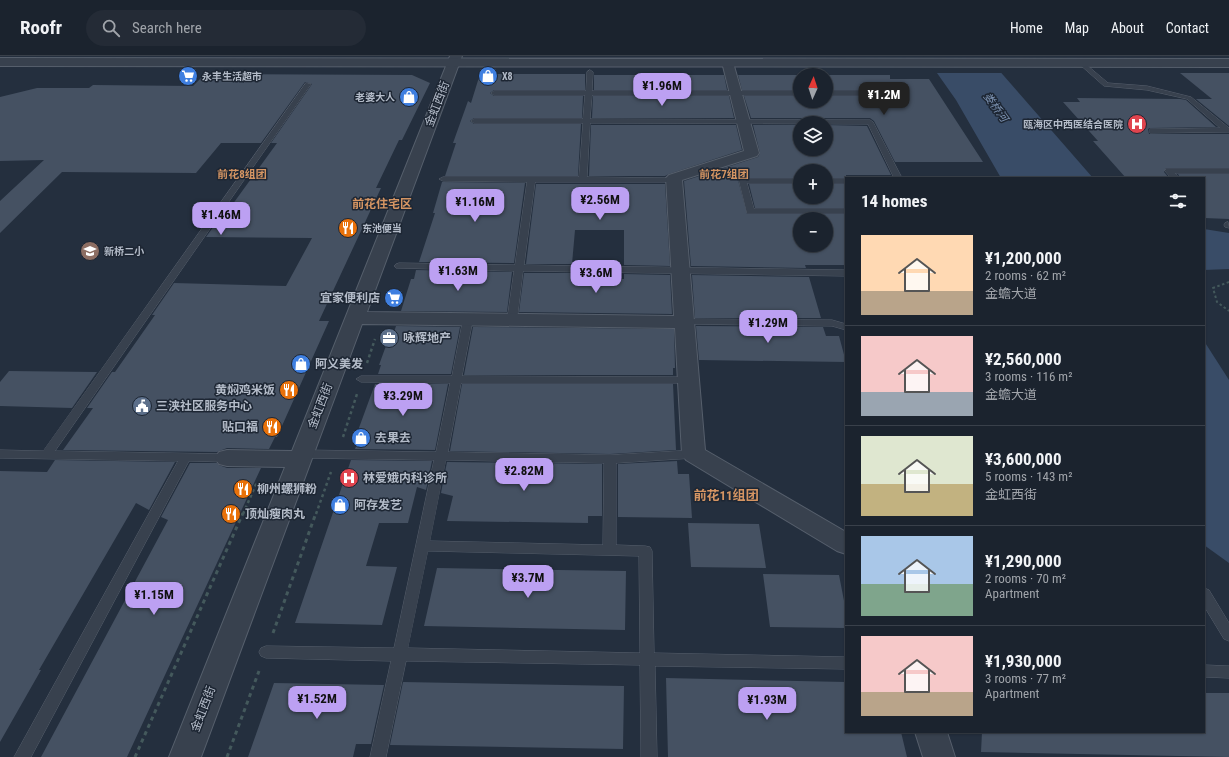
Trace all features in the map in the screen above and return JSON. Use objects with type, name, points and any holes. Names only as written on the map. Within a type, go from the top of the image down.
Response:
[{"type":"street","points":[[0,62],[261,59],[455,59],[1229,63]]},
{"type":"street","name":"金虹西街","points":[[185,757],[455,59]]},
{"type":"street","points":[[734,60],[736,93],[752,153],[674,180],[694,454],[845,543]]},
{"type":"street","points":[[354,318],[684,322]]},
{"type":"street","points":[[227,458],[268,459],[301,457]]},
{"type":"street","points":[[931,733],[939,757]]},
{"type":"lane","points":[[1080,62],[1106,85],[1147,88],[1189,98],[1228,130]]},
{"type":"lane","points":[[583,180],[590,72]]},
{"type":"lane","points":[[46,455],[308,84]]},
{"type":"lane","points":[[494,93],[793,93]]},
{"type":"lane","points":[[833,93],[891,93]]},
{"type":"lane","points":[[474,121],[870,122],[898,177]]},
{"type":"lane","points":[[1154,131],[1228,130]]},
{"type":"lane","points":[[1174,177],[1168,171],[1229,171]]},
{"type":"lane","points":[[443,179],[674,180]]},
{"type":"lane","points":[[512,320],[531,180]]},
{"type":"lane","points":[[793,181],[743,181],[750,211],[845,211]]},
{"type":"lane","points":[[833,181],[845,181]]},
{"type":"lane","points":[[399,266],[845,273]]},
{"type":"lane","points":[[378,757],[442,456],[468,319]]},
{"type":"lane","points":[[684,322],[832,323],[845,327]]},
{"type":"lane","points":[[361,379],[689,380]]},
{"type":"lane","points":[[0,454],[227,458]]},
{"type":"lane","points":[[301,457],[338,455],[610,459],[694,454]]},
{"type":"lane","points":[[22,757],[186,457]]},
{"type":"lane","points":[[609,550],[610,459]]},
{"type":"lane","points":[[423,546],[645,551],[649,757]]},
{"type":"lane","points":[[1205,596],[1229,635]]},
{"type":"lane","points":[[266,652],[845,663]]},
{"type":"lane","points":[[1205,671],[1229,672]]},
{"type":"path","points":[[1229,282],[1213,288],[1217,302],[1229,311]]},
{"type":"path","points":[[227,757],[338,455],[361,379],[382,318]]},
{"type":"path","points":[[135,757],[268,459]]},
{"type":"water","name":"娄桥河","points":[[925,56],[997,68],[1092,177],[1000,177],[956,100]]},
{"type":"water","points":[[1205,229],[1229,233],[1229,269],[1205,270]]},
{"type":"water","points":[[1205,343],[1229,380],[1229,563],[1205,546]]},
{"type":"pier","points":[[923,56],[988,56],[1004,73],[935,73]]},
{"type":"building","points":[[1180,73],[1229,73],[1229,126],[1196,99],[1212,99]]},
{"type":"building","points":[[205,74],[412,75],[430,83],[402,140],[399,140],[376,188],[381,188],[319,321],[329,321],[277,437],[275,437],[269,449],[227,448],[217,452],[63,450],[93,408],[87,408],[112,372],[115,372],[155,315],[152,315],[174,283],[286,286],[312,238],[206,237],[224,212],[227,212],[277,143],[271,143],[312,84],[305,82],[261,143],[221,143],[196,173],[62,172],[0,233],[0,201],[44,160],[0,161],[0,97],[37,88],[89,88],[93,85],[193,86]]},
{"type":"building","points":[[480,74],[585,74],[585,90],[494,90],[490,93],[494,96],[583,96],[582,118],[474,118],[470,121],[474,124],[581,124],[578,176],[445,176],[456,143],[453,143],[468,101],[471,103]]},
{"type":"building","points":[[594,75],[724,75],[727,90],[594,90]]},
{"type":"building","points":[[738,75],[793,75],[793,90],[742,90]]},
{"type":"building","points":[[833,75],[890,75],[890,79],[929,79],[983,162],[895,162],[874,121],[870,118],[793,116],[793,118],[751,118],[744,96],[793,96],[793,108],[833,108],[833,96],[891,96],[895,93],[891,90],[833,90]]},
{"type":"building","points":[[593,96],[729,96],[734,118],[592,118]]},
{"type":"building","points":[[1077,98],[1186,100],[1216,127],[1150,128],[1148,129],[1149,134],[1229,134],[1229,168],[1166,168],[1164,172],[1168,177],[1125,177],[1093,141],[1098,141],[1063,102],[1080,102]]},
{"type":"building","points":[[591,125],[736,125],[742,150],[665,176],[589,176]]},
{"type":"building","points":[[753,125],[793,125],[793,156],[833,156],[833,125],[867,126],[891,175],[846,175],[845,178],[833,178],[833,164],[793,164],[793,178],[740,178],[738,180],[747,214],[793,214],[793,252],[833,252],[833,214],[845,214],[845,265],[805,265],[806,268],[691,266],[684,181],[758,157],[760,153]]},
{"type":"building","points":[[1178,174],[1229,174],[1229,219],[1205,218],[1205,177],[1180,177]]},
{"type":"building","points":[[442,182],[525,183],[514,263],[419,262],[435,213],[433,213]]},
{"type":"building","points":[[536,184],[665,184],[670,266],[624,265],[624,230],[575,230],[572,264],[526,264]]},
{"type":"building","points":[[749,184],[793,184],[793,204],[833,204],[833,184],[845,184],[845,208],[755,208]]},
{"type":"building","points":[[416,270],[512,272],[507,312],[401,311],[411,279],[414,279]]},
{"type":"building","points":[[524,273],[572,273],[571,279],[624,279],[624,274],[670,275],[672,314],[519,312]]},
{"type":"building","points":[[692,275],[809,277],[821,318],[695,318]]},
{"type":"building","points":[[396,326],[460,327],[451,374],[378,374],[381,365],[379,365],[391,332],[394,332]]},
{"type":"building","points":[[696,326],[823,327],[826,336],[839,336],[845,362],[699,360]]},
{"type":"building","points":[[473,327],[674,329],[675,368],[673,368],[673,375],[464,375]]},
{"type":"building","points":[[9,371],[97,372],[72,408],[0,406],[0,382]]},
{"type":"building","points":[[375,384],[448,384],[435,450],[355,449],[360,436],[356,436]]},
{"type":"building","points":[[462,384],[673,384],[676,450],[610,454],[450,451]]},
{"type":"building","points":[[55,460],[175,462],[149,510],[136,503],[39,670],[41,670],[0,742],[0,471],[47,472]]},
{"type":"building","points":[[351,460],[432,461],[426,490],[417,487],[408,523],[379,523],[366,566],[397,567],[382,625],[295,623]]},
{"type":"building","points":[[677,461],[678,474],[689,474],[692,518],[618,517],[618,464]]},
{"type":"building","points":[[447,462],[602,464],[602,516],[588,516],[588,523],[447,521],[453,496],[441,493]]},
{"type":"building","points":[[190,463],[217,463],[227,468],[261,468],[127,757],[41,757],[168,520],[161,517]]},
{"type":"building","points":[[688,523],[759,524],[766,568],[691,567]]},
{"type":"building","points":[[437,568],[626,571],[625,630],[424,626]]},
{"type":"building","points":[[763,574],[839,575],[845,606],[845,628],[770,627]]},
{"type":"building","points":[[666,678],[845,682],[845,733],[901,733],[907,757],[668,757]]},
{"type":"building","points":[[403,682],[624,686],[623,749],[390,745]]},
{"type":"building","points":[[274,683],[384,685],[371,744],[356,744],[353,757],[248,757]]},
{"type":"building","points":[[1205,693],[1229,693],[1229,757],[981,752],[982,733],[1205,733]]},
{"type":"place","name":"永丰生活超市","points":[[188,76]]},
{"type":"place","name":"X8","points":[[488,76]]},
{"type":"place","name":"老婆大人","points":[[409,97]]},
{"type":"place","name":"瓯海区中西医结合医院","points":[[1137,124]]},
{"type":"place","name":"东池便当","points":[[348,228]]},
{"type":"place","name":"新桥二小","points":[[90,251]]},
{"type":"place","name":"宜家便利店","points":[[394,298]]},
{"type":"place","name":"咏辉地产","points":[[389,338]]},
{"type":"place","name":"阿义美发","points":[[301,364]]},
{"type":"place","name":"黄焖鸡米饭","points":[[289,390]]},
{"type":"place","name":"三浃社区服务中心","points":[[142,406]]},
{"type":"place","name":"贴口福","points":[[272,427]]},
{"type":"place","name":"去果去","points":[[361,438]]},
{"type":"place","name":"林爱娥内科诊所","points":[[349,478]]},
{"type":"place","name":"柳州螺狮粉","points":[[243,489]]},
{"type":"place","name":"阿存发艺","points":[[340,505]]},
{"type":"place","name":"顶灿瘦肉丸","points":[[231,514]]},
{"type":"district","name":"前花8组团","points":[[242,174]]},
{"type":"district","name":"前花7组团","points":[[724,174]]},
{"type":"district","name":"前花住宅区","points":[[382,204]]},
{"type":"district","name":"前花11组团","points":[[726,495]]}]
